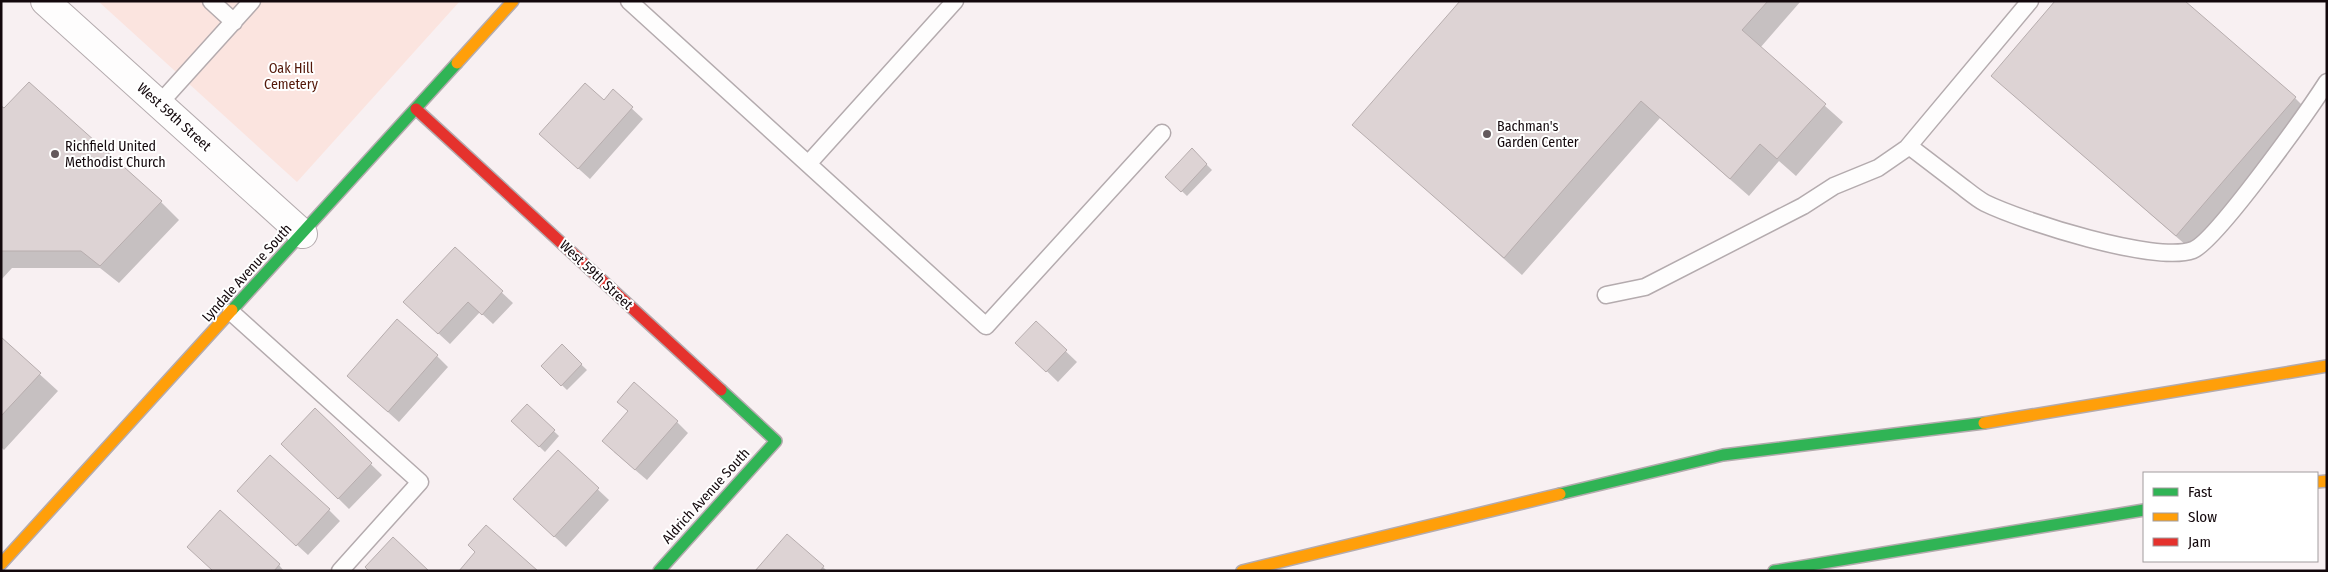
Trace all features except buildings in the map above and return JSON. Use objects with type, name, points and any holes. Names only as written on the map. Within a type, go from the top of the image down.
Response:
[{"type":"main road","name":"Lyndale Avenue South","points":[[4,555],[303,234],[513,1]]},
{"type":"main road","name":"West 59th Street","points":[[416,108],[776,441]]},
{"type":"main road","points":[[1242,571],[1723,455],[1974,424],[2327,366]]},
{"type":"main road","name":"Aldrich Avenue South","points":[[659,571],[776,441]]},
{"type":"main road","points":[[1774,571],[2143,510]]},
{"type":"street","name":"West 59th Street","points":[[44,1],[303,234]]},
{"type":"lane","points":[[211,1],[234,22]]},
{"type":"lane","points":[[159,104],[252,1]]},
{"type":"lane","points":[[629,1],[986,326],[1162,133]]},
{"type":"lane","points":[[808,164],[955,1]]},
{"type":"lane","points":[[1606,295],[1645,287],[1803,206],[1834,186],[1878,168],[1909,146],[2030,1]]},
{"type":"lane","points":[[1909,146],[1983,202],[2036,223],[2120,246],[2170,253],[2193,250],[2210,238],[2280,148],[2327,82]]},
{"type":"lane","points":[[231,312],[420,482],[340,571]]},
{"type":"green space","name":"Oak Hill Cemetery","points":[[98,1],[460,1],[297,182]]},
{"type":"traffic: fast","points":[[232,310],[457,63]]},
{"type":"traffic: fast","points":[[659,571],[776,441],[721,390]]},
{"type":"traffic: fast","points":[[1560,494],[1723,455],[1984,423]]},
{"type":"traffic: fast","points":[[1774,571],[2143,510]]},
{"type":"traffic: slow","points":[[457,63],[513,1]]},
{"type":"traffic: slow","points":[[1,564],[232,310]]},
{"type":"traffic: slow","points":[[1984,423],[2327,366]]},
{"type":"traffic: slow","points":[[2318,482],[2327,481]]},
{"type":"traffic: slow","points":[[1242,571],[1560,494]]},
{"type":"traffic: jam","points":[[416,109],[721,390]]},
{"type":"place","name":"Bachman's Garden Center","points":[[1487,134]]},
{"type":"place","name":"Richfield United Methodist Church","points":[[55,154]]}]
